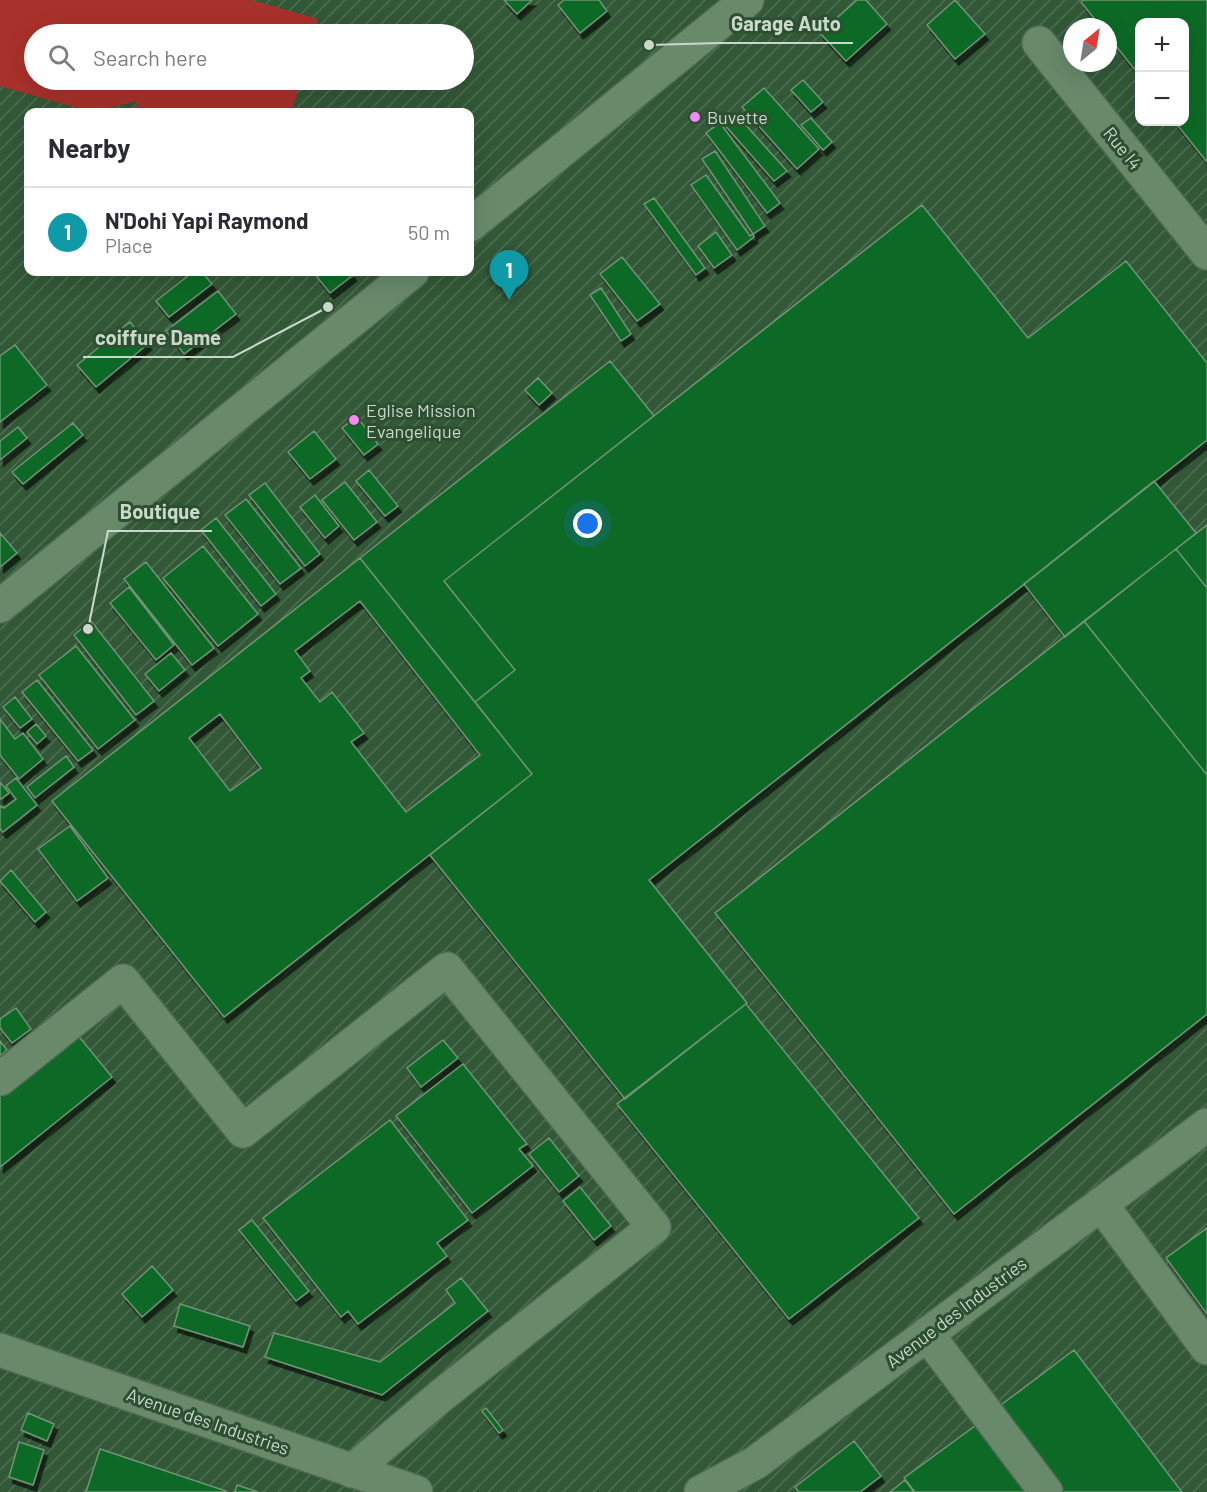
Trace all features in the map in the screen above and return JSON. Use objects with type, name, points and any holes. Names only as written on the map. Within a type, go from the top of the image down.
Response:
[{"type":"street","points":[[474,222],[747,0]]},
{"type":"street","name":"Rue I4","points":[[1039,43],[1207,253]]},
{"type":"street","points":[[0,606],[407,276]]},
{"type":"street","points":[[0,1079],[123,981],[243,1131],[447,969],[654,1227],[442,1395],[352,1471]]},
{"type":"street","name":"Avenue des Industries","points":[[720,1488],[1207,1125]]},
{"type":"street","points":[[1101,1204],[1207,1348]]},
{"type":"street","points":[[927,1334],[1046,1492]]},
{"type":"street","name":"Avenue des Industries","points":[[0,1350],[416,1492]]},
{"type":"shaded area","points":[[0,0],[1207,0],[1207,1492],[0,1492]]},
{"type":"shaded area","points":[[0,0],[251,0],[318,19],[317,24],[24,24],[24,90],[298,90],[293,108],[136,108],[138,101],[109,108],[78,108],[0,86]]},
{"type":"building","points":[[504,0],[532,0],[517,14]]},
{"type":"building","points":[[564,0],[599,0],[607,11],[580,33],[558,5]]},
{"type":"building","points":[[857,0],[866,0],[887,24],[846,61],[820,33]]},
{"type":"building","points":[[955,0],[985,34],[955,59],[927,25]]},
{"type":"building","points":[[1083,0],[1207,0],[1207,162],[1178,126],[1189,126],[1189,18],[1135,18],[1135,70],[1117,47],[1117,18],[1094,18],[1081,2]]},
{"type":"building","points":[[803,80],[823,102],[811,112],[791,90]]},
{"type":"building","points":[[764,88],[819,149],[797,169],[742,107]]},
{"type":"building","points":[[735,113],[787,171],[774,181],[723,123]]},
{"type":"building","points":[[811,118],[832,142],[823,150],[801,125]]},
{"type":"building","points":[[720,123],[780,203],[767,213],[706,133]]},
{"type":"building","points":[[715,151],[765,226],[753,234],[702,159]]},
{"type":"building","points":[[706,175],[750,236],[753,234],[754,237],[737,250],[691,185]]},
{"type":"building","points":[[654,198],[705,268],[696,275],[644,204]]},
{"type":"building","points":[[922,205],[1028,338],[1126,261],[1207,363],[1207,440],[649,880],[747,1003],[625,1099],[430,855],[532,774],[475,702],[515,670],[444,581]]},
{"type":"building","points":[[716,232],[732,255],[714,268],[698,246]]},
{"type":"building","points":[[622,257],[660,304],[637,321],[600,274]]},
{"type":"building","points":[[188,276],[205,276],[212,284],[169,317],[156,301]]},
{"type":"building","points":[[318,276],[352,276],[330,293]]},
{"type":"building","points":[[601,288],[631,334],[621,341],[590,295]]},
{"type":"building","points":[[218,291],[236,314],[184,354],[166,331]]},
{"type":"building","points":[[130,322],[148,344],[96,387],[77,365]]},
{"type":"building","points":[[15,345],[47,385],[0,422],[0,356]]},
{"type":"building","points":[[610,361],[654,416],[444,581],[515,670],[475,702],[360,558]]},
{"type":"building","points":[[538,378],[552,393],[539,405],[525,390]]},
{"type":"building","points":[[357,417],[378,444],[364,455],[342,428]]},
{"type":"building","points":[[73,423],[83,435],[23,484],[12,472]]},
{"type":"building","points":[[18,427],[27,438],[0,460],[0,441]]},
{"type":"building","points":[[314,431],[336,459],[310,479],[288,452]]},
{"type":"building","points":[[369,470],[398,506],[385,516],[356,481]]},
{"type":"building","points":[[1154,481],[1196,533],[1065,637],[1024,584]]},
{"type":"building","points":[[345,482],[377,522],[354,540],[322,500]]},
{"type":"building","points":[[265,483],[320,554],[305,566],[249,495]]},
{"type":"building","points":[[315,495],[339,526],[325,538],[300,507]]},
{"type":"building","points":[[246,499],[301,568],[280,584],[225,515]]},
{"type":"building","points":[[216,518],[276,594],[261,606],[201,530]]},
{"type":"building","points":[[1207,525],[1207,588],[1176,549]]},
{"type":"building","points":[[0,533],[17,553],[0,567]]},
{"type":"building","points":[[203,546],[258,614],[218,646],[163,578]]},
{"type":"building","points":[[1176,549],[1207,588],[1207,775],[1084,621]]},
{"type":"building","points":[[360,558],[532,774],[224,1017],[52,801]],"holes":[[[360,601],[480,755],[406,812],[351,742],[364,733],[332,692],[320,702],[301,678],[310,671],[295,651]],[[220,714],[261,768],[230,791],[189,738]]]},
{"type":"building","points":[[146,562],[214,648],[192,665],[124,579]]},
{"type":"building","points":[[129,587],[174,645],[156,660],[110,603]]},
{"type":"building","points":[[91,621],[154,701],[136,715],[74,635]]},
{"type":"building","points":[[1084,621],[1207,775],[1207,1014],[954,1214],[715,913]]},
{"type":"building","points":[[76,646],[135,720],[98,749],[39,675]]},
{"type":"building","points":[[171,653],[185,670],[159,691],[145,674]]},
{"type":"building","points":[[37,680],[93,750],[78,761],[22,692]]},
{"type":"building","points":[[15,697],[32,719],[20,728],[3,707]]},
{"type":"building","points":[[0,719],[15,739],[23,733],[43,759],[19,779],[0,755]]},
{"type":"building","points":[[36,724],[46,736],[37,744],[27,732]]},
{"type":"building","points":[[66,756],[74,767],[35,798],[27,787]]},
{"type":"building","points":[[16,778],[37,805],[3,832],[0,829],[0,806],[4,808],[16,799],[6,786]]},
{"type":"building","points":[[0,782],[9,793],[1,799],[0,797]]},
{"type":"building","points":[[70,826],[108,878],[77,901],[38,849]]},
{"type":"building","points":[[11,870],[46,912],[35,922],[0,881]]},
{"type":"building","points":[[746,1004],[919,1218],[789,1319],[617,1104]]},
{"type":"building","points":[[16,1008],[31,1029],[12,1043],[0,1028],[0,1019]]},
{"type":"building","points":[[72,1028],[112,1077],[0,1167],[0,1086]]},
{"type":"building","points":[[443,1040],[458,1058],[421,1087],[407,1068]]},
{"type":"building","points":[[0,1041],[7,1050],[0,1056]]},
{"type":"building","points":[[463,1064],[527,1144],[519,1149],[533,1166],[472,1213],[396,1116]]},
{"type":"building","points":[[390,1120],[468,1220],[437,1243],[447,1256],[358,1324],[348,1311],[341,1317],[263,1218]]},
{"type":"building","points":[[549,1138],[579,1176],[559,1192],[529,1154]]},
{"type":"building","points":[[580,1187],[611,1226],[594,1240],[563,1201]]},
{"type":"building","points":[[252,1220],[309,1291],[296,1301],[239,1230]]},
{"type":"building","points":[[1207,1228],[1207,1314],[1166,1258]]},
{"type":"building","points":[[152,1266],[173,1290],[142,1317],[122,1294]]},
{"type":"building","points":[[461,1278],[488,1311],[382,1395],[265,1357],[274,1333],[380,1362],[455,1303],[446,1290]]},
{"type":"building","points":[[180,1304],[250,1326],[243,1347],[174,1326]]},
{"type":"building","points":[[1074,1350],[1182,1492],[1054,1492],[993,1411]]},
{"type":"building","points":[[486,1408],[503,1430],[499,1433],[482,1411]]},
{"type":"building","points":[[28,1413],[54,1424],[47,1441],[21,1430]]},
{"type":"building","points":[[979,1423],[1031,1492],[915,1492],[904,1478]]},
{"type":"building","points":[[854,1441],[881,1476],[860,1492],[799,1492],[795,1487]]},
{"type":"building","points":[[19,1442],[44,1450],[33,1485],[9,1477]]},
{"type":"building","points":[[100,1449],[226,1491],[226,1492],[86,1492]]},
{"type":"building","points":[[905,1480],[914,1492],[890,1492]]},
{"type":"building","points":[[237,1485],[258,1492],[235,1492]]},
{"type":"place","name":"Garage Auto","points":[[649,45]]},
{"type":"place","name":"Buvette","points":[[695,117]]},
{"type":"place","name":"N'Dohi Yapi Raymond","points":[[509,300]]},
{"type":"place","name":"coiffure Dame","points":[[328,307]]},
{"type":"place","name":"Eglise Mission Evangelique","points":[[354,420]]},
{"type":"place","name":"Boutique","points":[[88,629]]}]
